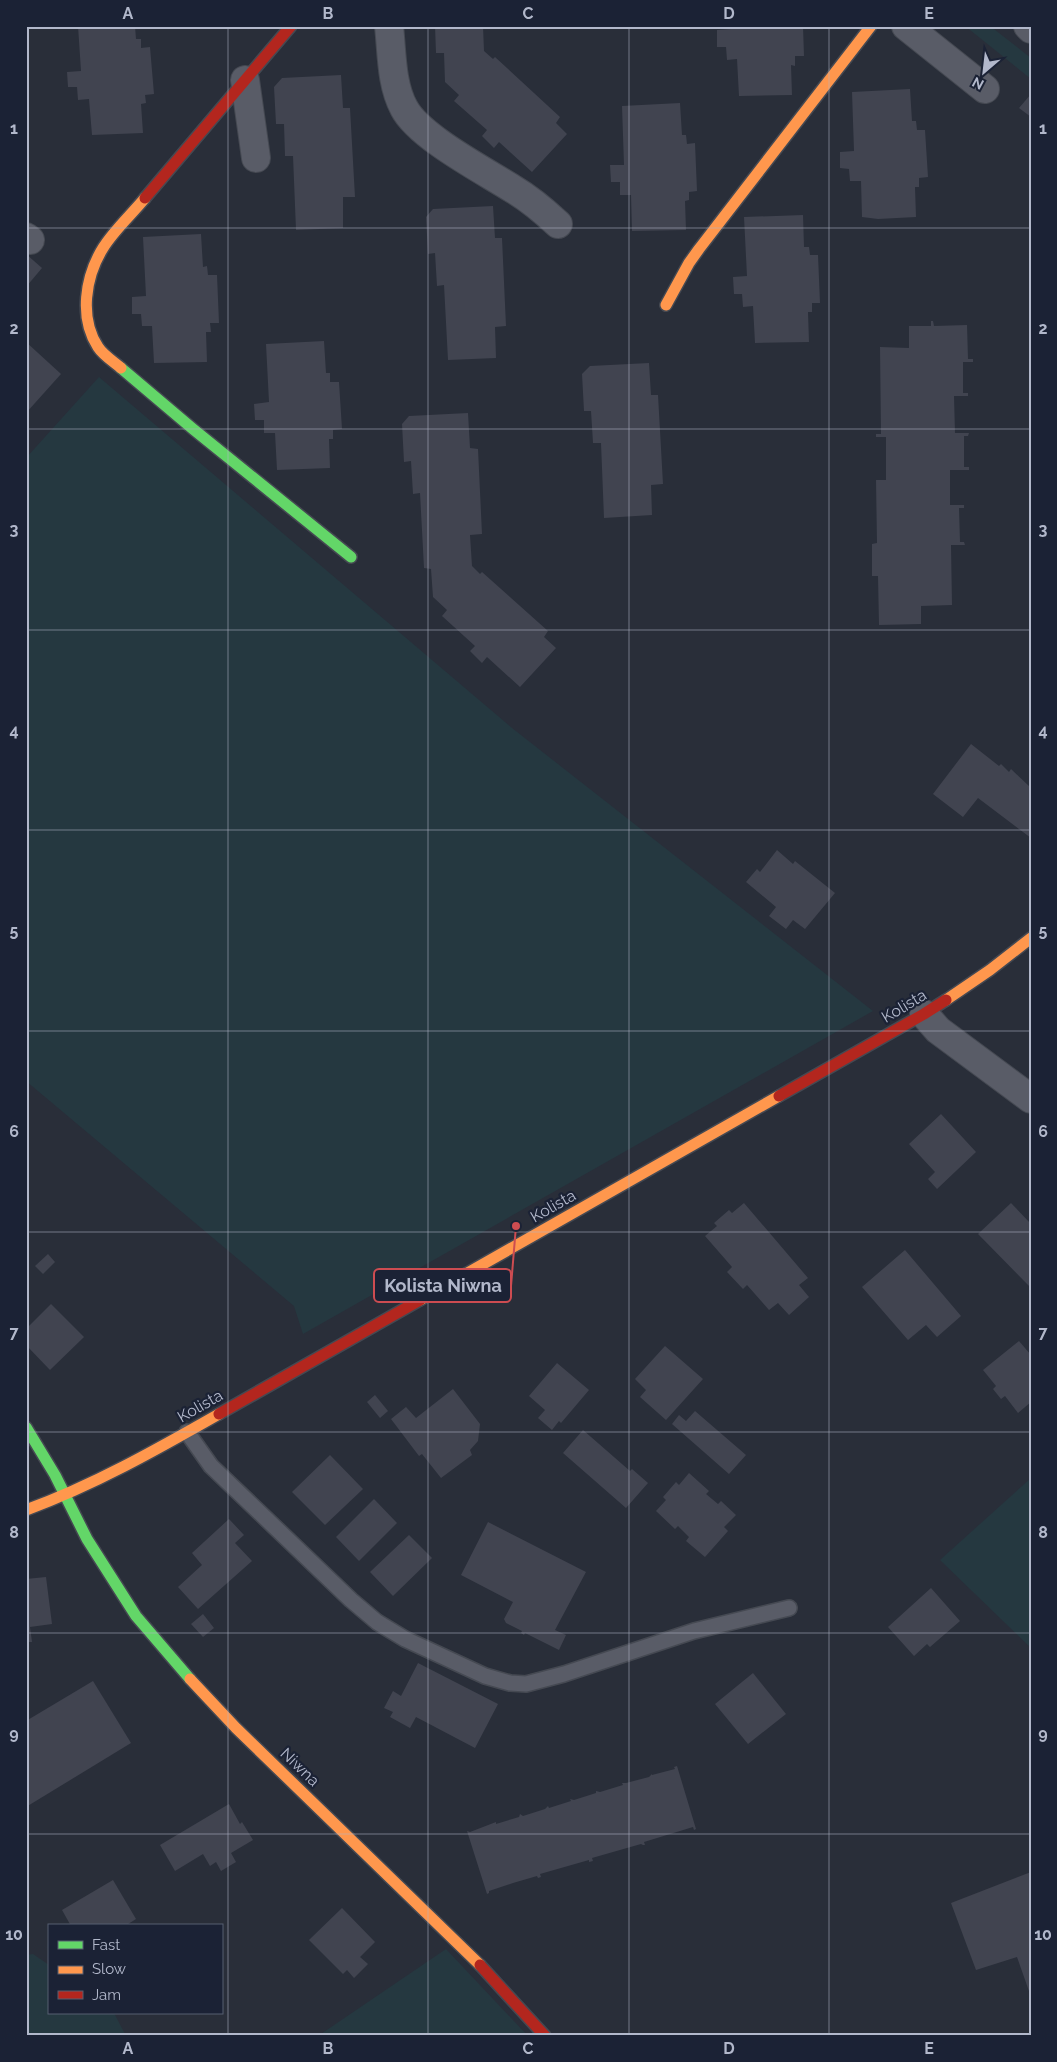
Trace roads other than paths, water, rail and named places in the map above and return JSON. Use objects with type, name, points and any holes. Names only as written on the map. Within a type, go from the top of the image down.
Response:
[{"type":"street","points":[[291,26],[103,248],[88,280],[85,309],[91,336],[99,348],[193,429],[351,557]]},
{"type":"street","points":[[389,26],[397,91],[404,110],[430,135],[482,172],[513,188],[535,203],[558,224]]},
{"type":"street","points":[[666,305],[694,256],[871,26]]},
{"type":"street","points":[[906,26],[985,89]]},
{"type":"street","points":[[1028,26],[1031,29]]},
{"type":"street","points":[[246,80],[256,158]]},
{"type":"street","name":"Kolista","points":[[26,1510],[66,1495],[138,1460],[924,1014],[990,970],[1031,938]]},
{"type":"street","points":[[924,1014],[938,1030],[1031,1098]]},
{"type":"street","name":"Niwna","points":[[26,1427],[66,1495],[87,1539],[136,1616],[175,1663],[236,1728],[487,1972],[545,2036]]},
{"type":"lane","points":[[187,1432],[211,1466],[376,1622],[414,1643],[485,1676],[510,1683],[526,1684],[564,1674],[694,1631],[789,1608]]},
{"type":"place","name":"Kolista Niwna","points":[[516,1226]]}]
